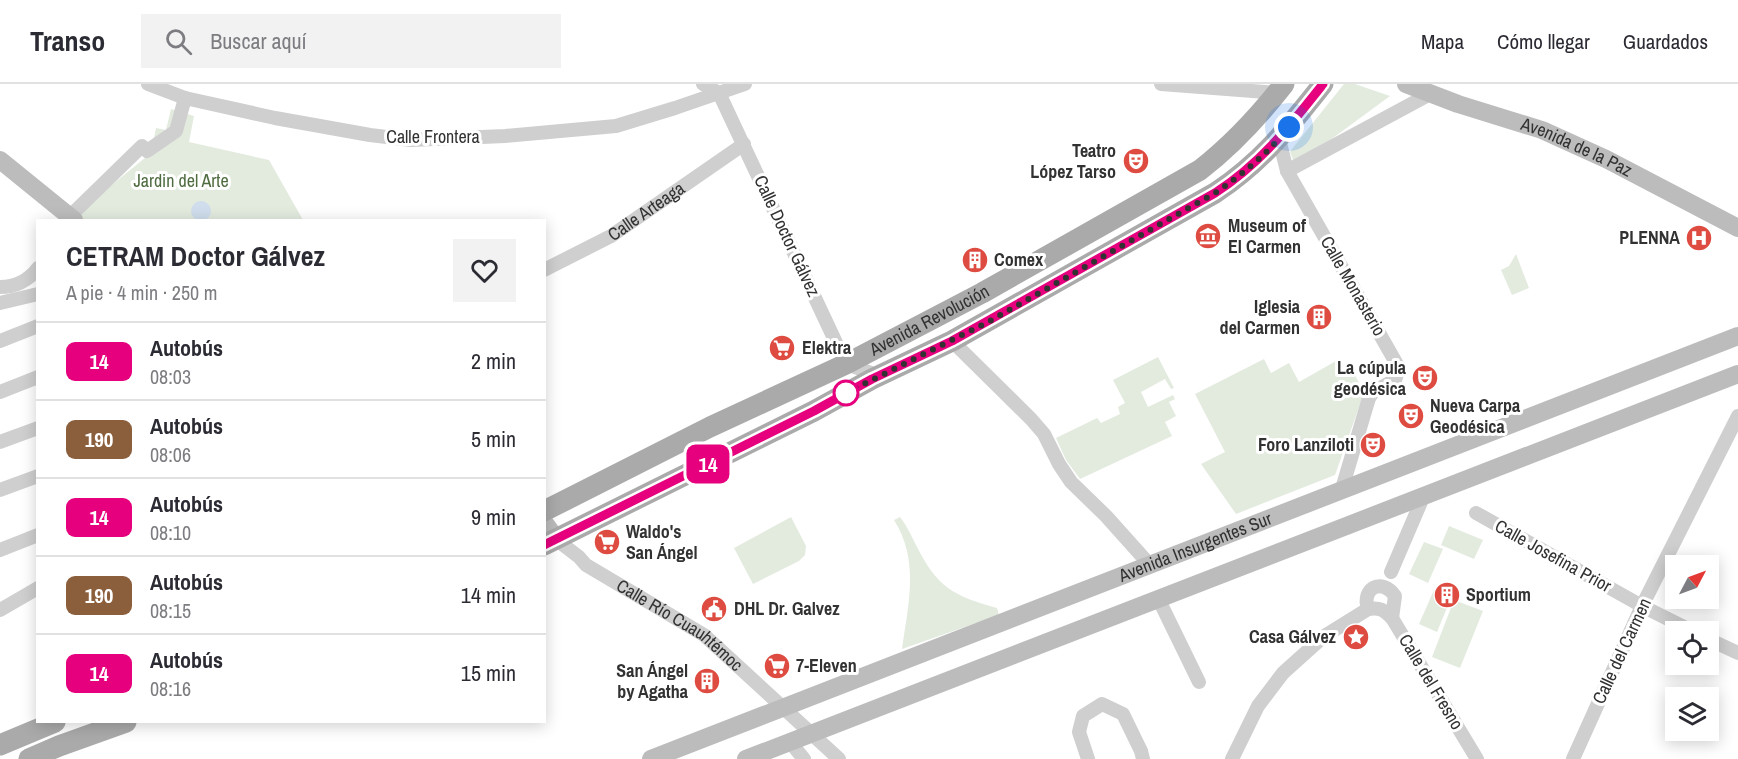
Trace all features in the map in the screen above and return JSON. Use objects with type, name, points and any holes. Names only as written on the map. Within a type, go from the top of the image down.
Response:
[{"type":"main road","name":"Avenida Revolución","points":[[551,543],[952,341],[1215,193],[1246,171],[1280,139],[1323,84]]},
{"type":"main road","name":"Avenida de la Paz","points":[[1406,84],[1542,130],[1606,159],[1738,228]]},
{"type":"main road","name":"Avenida Revolución","points":[[546,510],[700,432],[846,364],[982,293],[1200,170],[1226,150],[1258,117],[1281,88]]},
{"type":"main road","points":[[0,160],[70,219]]},
{"type":"main road","name":"Avenida Insurgentes Sur","points":[[651,759],[1738,336]]},
{"type":"main road","name":"Avenida Insurgentes Sur","points":[[746,759],[1738,374]]},
{"type":"main road","name":"Calle Río Cuauhtémoc","points":[[546,528],[551,543]]},
{"type":"main road","points":[[0,745],[54,723]]},
{"type":"main road","points":[[29,759],[123,723]]},
{"type":"street","name":"Calle Frontera","points":[[147,84],[184,98],[275,118],[411,140],[506,136],[615,126],[745,84]]},
{"type":"street","points":[[703,84],[719,93]]},
{"type":"street","points":[[1161,84],[1281,88]]},
{"type":"street","name":"Calle Doctor Gálvez","points":[[719,93],[846,364]]},
{"type":"street","points":[[1287,171],[1430,94]]},
{"type":"street","points":[[70,219],[142,146],[147,151],[176,131],[184,98]]},
{"type":"street","name":"Calle Monasterio","points":[[1280,139],[1287,171],[1399,369],[1395,380],[1373,392],[1369,398],[1341,492]]},
{"type":"street","name":"Calle Arteaga","points":[[546,269],[611,236],[744,144]]},
{"type":"street","points":[[0,287],[24,281],[36,270]]},
{"type":"street","points":[[0,303],[36,294]]},
{"type":"street","points":[[0,341],[36,327]]},
{"type":"street","points":[[952,341],[1031,419],[1044,434],[1071,482],[1149,564]]},
{"type":"street","points":[[846,364],[880,376]]},
{"type":"street","points":[[0,392],[36,378]]},
{"type":"street","name":"Calle del Carmen","points":[[1573,759],[1642,606],[1738,416]]},
{"type":"street","points":[[0,442],[36,429]]},
{"type":"street","points":[[0,490],[36,477]]},
{"type":"street","points":[[1391,572],[1424,495]]},
{"type":"street","name":"Calle Josefina Prior","points":[[1476,513],[1672,621]]},
{"type":"street","points":[[0,549],[36,536]]},
{"type":"street","name":"Calle Río Cuauhtémoc","points":[[551,543],[579,557],[586,565],[704,635],[839,759]]},
{"type":"street","points":[[0,610],[36,589]]},
{"type":"street","points":[[1158,598],[1199,682]]},
{"type":"street","name":"Calle del Fresno","points":[[1232,759],[1258,705],[1283,673],[1323,637],[1380,612],[1477,759]]},
{"type":"street","points":[[1719,644],[1738,653]]},
{"type":"street","points":[[1088,759],[1079,732],[1083,716],[1102,704],[1123,714],[1143,759]]},
{"type":"street","points":[[790,742],[804,759]]},
{"type":"green space","points":[[1344,84],[1355,84],[1390,96],[1303,160],[1293,160],[1290,152],[1292,149]]},
{"type":"green space","name":"Jardin del Arte","points":[[171,109],[194,116],[189,142],[269,160],[302,219],[81,219],[76,214],[151,153],[156,128],[166,130]]},
{"type":"green space","points":[[1516,254],[1529,288],[1512,295],[1501,270],[1509,266]]},
{"type":"green space","points":[[1158,357],[1174,388],[1171,389],[1165,379],[1141,392],[1148,407],[1173,395],[1175,399],[1169,402],[1176,416],[1165,422],[1172,436],[1080,479],[1066,460],[1056,438],[1097,418],[1101,423],[1120,414],[1118,407],[1125,403],[1113,380]]},
{"type":"green space","points":[[1264,359],[1271,373],[1289,363],[1299,382],[1336,361],[1341,372],[1351,367],[1364,393],[1335,475],[1236,514],[1201,464],[1225,452],[1195,394]]},
{"type":"green space","points":[[791,517],[806,546],[805,555],[799,561],[753,584],[734,548]]},
{"type":"green space","points":[[900,517],[931,571],[939,580],[958,594],[997,608],[999,615],[902,649],[909,600],[910,567],[902,536],[894,520]]},
{"type":"green space","points":[[1449,526],[1483,540],[1474,559],[1441,545]]},
{"type":"green space","points":[[1424,542],[1443,549],[1428,583],[1409,574]]},
{"type":"green space","points":[[1434,590],[1451,598],[1437,632],[1419,624]]},
{"type":"green space","points":[[1454,600],[1483,611],[1460,668],[1432,657]]},
{"type":"water","points":[[197,201],[205,201],[211,207],[211,215],[207,219],[195,219],[191,215],[191,207]]},
{"type":"bus line","name":"14","points":[[546,544],[952,341],[1215,193],[1246,171],[1280,139],[1323,84]]},
{"type":"place","name":"Teatro López Tarso","points":[[1136,161]]},
{"type":"place","name":"Museum of El Carmen","points":[[1208,236]]},
{"type":"place","name":"PLENNA","points":[[1699,238]]},
{"type":"place","name":"Comex","points":[[975,260]]},
{"type":"place","name":"Iglesia del Carmen","points":[[1319,317]]},
{"type":"place","name":"Elektra","points":[[782,348]]},
{"type":"place","name":"La cúpula geodésica","points":[[1425,378]]},
{"type":"place","name":"Nueva Carpa Geodésica","points":[[1411,416]]},
{"type":"place","name":"Foro Lanziloti","points":[[1373,445]]},
{"type":"place","name":"Waldo's San Ángel","points":[[607,542]]},
{"type":"place","name":"Sportium","points":[[1447,595]]},
{"type":"place","name":"DHL Dr. Galvez","points":[[714,609]]},
{"type":"place","name":"Casa Gálvez","points":[[1356,637]]},
{"type":"place","name":"7-Eleven","points":[[777,666]]},
{"type":"place","name":"San Ángel by Agatha","points":[[707,681]]},
{"type":"route","points":[[846,393],[988,322],[1215,193],[1264,155],[1289,127]]}]
